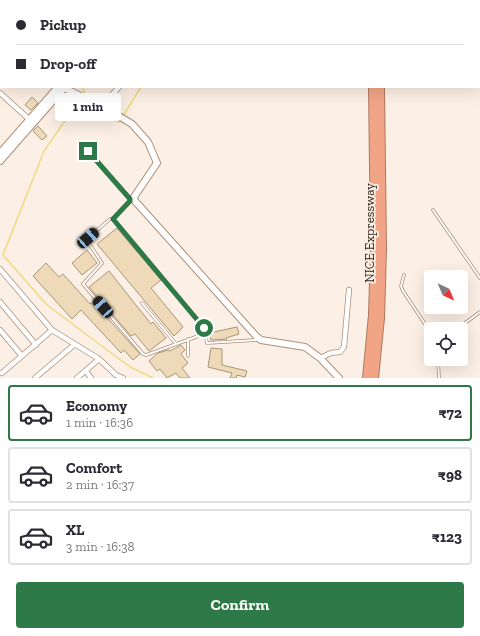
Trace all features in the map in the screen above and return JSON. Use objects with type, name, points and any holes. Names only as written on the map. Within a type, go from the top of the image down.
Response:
[{"type":"highway","name":"NICE Expressway","points":[[367,378],[373,315],[375,248],[373,88]]},
{"type":"highway","name":"NICE Expressway","points":[[374,378],[380,318],[382,249],[380,88]]},
{"type":"street","points":[[0,154],[61,88]]},
{"type":"street","points":[[64,88],[102,106],[135,126],[148,142],[157,161],[134,197],[135,201],[261,340],[302,346],[320,358],[339,378]]},
{"type":"street","points":[[102,106],[118,88]]},
{"type":"street","points":[[1,94],[32,121]]},
{"type":"street","points":[[0,161],[32,121]]},
{"type":"street","points":[[0,269],[52,330],[74,345],[99,359],[123,378]]},
{"type":"street","points":[[320,358],[332,353],[340,352],[344,347],[349,290]]},
{"type":"street","points":[[0,302],[36,345]]},
{"type":"street","points":[[0,330],[22,356]]},
{"type":"street","points":[[6,378],[1,372],[36,345],[52,330]]},
{"type":"street","points":[[35,378],[74,345]]},
{"type":"street","points":[[78,378],[99,359]]},
{"type":"street","points":[[111,370],[115,378]]},
{"type":"street","points":[[86,371],[91,378]]},
{"type":"lane","points":[[88,151],[130,199],[130,201],[113,219],[110,219],[87,239],[102,263],[83,284],[144,354],[204,334]]},
{"type":"lane","points":[[433,210],[480,278]]},
{"type":"lane","points":[[113,219],[204,327],[205,341],[208,344],[261,340]]},
{"type":"lane","points":[[404,275],[401,286],[403,291],[424,322]]},
{"type":"lane","points":[[142,303],[176,344]]},
{"type":"lane","points":[[466,322],[480,312]]},
{"type":"lane","points":[[188,340],[188,356]]},
{"type":"lane","points":[[438,366],[438,378]]},
{"type":"building","points":[[32,97],[38,103],[31,110],[25,105]]},
{"type":"building","points":[[38,126],[47,136],[42,140],[33,131]]},
{"type":"building","points":[[117,228],[161,280],[151,288],[183,327],[174,336],[97,244]]},
{"type":"building","points":[[87,250],[97,263],[82,275],[72,263]]},
{"type":"building","points":[[46,263],[59,277],[63,274],[90,304],[93,302],[140,354],[133,360],[124,350],[121,353],[81,310],[72,319],[33,276]]},
{"type":"building","points":[[109,271],[151,324],[153,322],[166,338],[149,351],[135,334],[131,336],[89,287]]},
{"type":"building","points":[[237,327],[239,334],[226,338],[227,339],[211,340],[209,333]]},
{"type":"building","points":[[181,345],[185,350],[181,354],[188,363],[182,368],[190,378],[180,378],[176,373],[167,378],[160,369],[157,371],[149,361],[158,353],[168,350],[170,351]]},
{"type":"building","points":[[211,348],[222,349],[222,365],[247,371],[245,377],[237,375],[236,378],[230,378],[232,373],[208,367]]},
{"type":"waterway","points":[[82,88],[86,95]]},
{"type":"waterway","points":[[123,116],[140,88]]},
{"type":"waterway","points":[[87,103],[88,111]]},
{"type":"waterway","points":[[121,119],[119,122],[74,108],[44,151],[3,255],[47,305],[130,367],[153,378]]},
{"type":"route","points":[[88,151],[109,173],[130,199],[130,201],[113,219],[204,328]]}]
